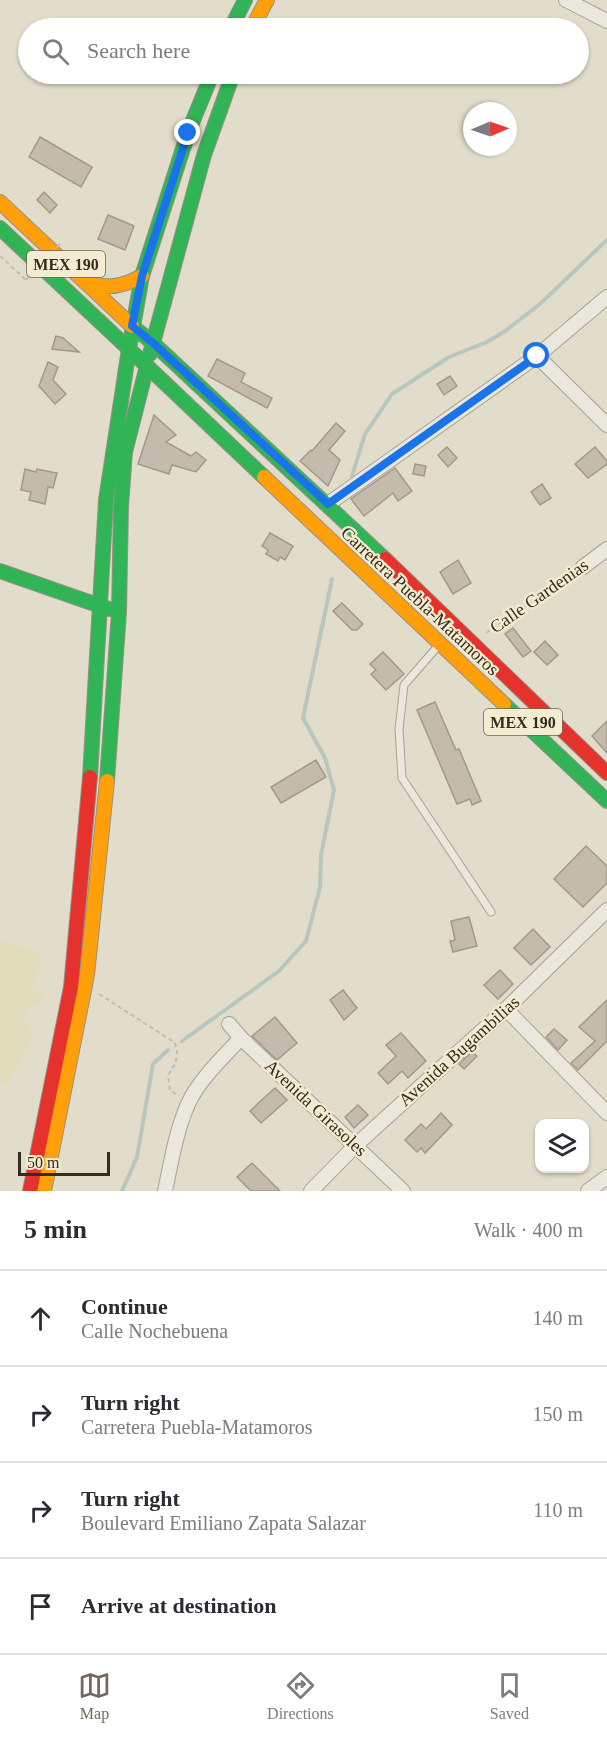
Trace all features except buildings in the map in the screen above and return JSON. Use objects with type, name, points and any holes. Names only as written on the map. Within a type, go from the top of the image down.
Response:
[{"type":"main road","points":[[236,18],[245,0]]},
{"type":"main road","points":[[257,18],[267,0]]},
{"type":"main road","points":[[30,1191],[71,987],[89,795],[106,500],[117,418],[143,270],[188,133],[208,84]]},
{"type":"main road","points":[[44,1191],[85,985],[106,802],[119,612],[121,506],[125,452],[204,155],[229,84]]},
{"type":"main road","name":"Carretera Puebla-Matamoros","points":[[0,202],[132,326],[328,504],[607,773]]},
{"type":"main road","name":"Carretera Puebla-Matamoros","points":[[0,228],[607,801]]},
{"type":"main road","points":[[84,280],[99,286],[115,287],[129,283],[143,270],[172,272]]},
{"type":"main road","points":[[117,418],[134,420]]},
{"type":"main road","points":[[0,571],[119,612]]},
{"type":"street","points":[[566,0],[607,21]]},
{"type":"street","points":[[328,504],[537,356],[607,297]]},
{"type":"street","points":[[537,356],[607,425]]},
{"type":"street","name":"Calle Gardenias","points":[[583,567],[607,549]]},
{"type":"street","name":"Avenida Bugambilias","points":[[311,1191],[356,1145],[506,1009],[607,910]]},
{"type":"street","points":[[506,1009],[607,1113]]},
{"type":"street","name":"Avenida Girasoles","points":[[229,1024],[403,1191]]},
{"type":"street","points":[[165,1191],[188,1102],[216,1064],[241,1038]]},
{"type":"street","points":[[588,1191],[607,1177]]},
{"type":"lane","points":[[439,644],[404,685],[399,729],[402,778],[491,912]]},
{"type":"path","points":[[0,256],[26,280],[61,243]]},
{"type":"path","name":"Calle Gardenias","points":[[472,644],[583,567]]},
{"type":"path","points":[[85,985],[174,1042],[178,1049],[176,1062],[168,1076],[170,1090],[188,1102]]},
{"type":"shaded area","points":[[0,939],[43,954],[34,990],[43,989],[42,1004],[31,1006],[24,1016],[33,1038],[7,1086],[0,1081]]},
{"type":"waterway","points":[[352,476],[365,434],[392,394],[449,357],[487,342],[505,331],[540,304],[607,240]]},
{"type":"waterway","points":[[182,1041],[279,971],[306,941],[320,887],[321,855],[334,790],[325,758],[303,718],[332,579]]},
{"type":"waterway","points":[[122,1191],[137,1157],[153,1064],[168,1050]]},
{"type":"traffic: fast","points":[[236,18],[245,0]]},
{"type":"traffic: fast","points":[[208,84],[188,133],[142,276],[129,349],[264,477]]},
{"type":"traffic: fast","points":[[150,354],[204,155],[229,84]]},
{"type":"traffic: fast","points":[[0,228],[129,349]]},
{"type":"traffic: fast","points":[[132,326],[385,559]]},
{"type":"traffic: fast","points":[[90,777],[106,500],[129,349]]},
{"type":"traffic: fast","points":[[107,781],[119,612],[121,506],[125,452],[147,366]]},
{"type":"traffic: fast","points":[[0,571],[109,609]]},
{"type":"traffic: fast","points":[[504,704],[607,801]]},
{"type":"traffic: slow","points":[[257,18],[267,0]]},
{"type":"traffic: slow","points":[[0,202],[132,326]]},
{"type":"traffic: slow","points":[[85,281],[100,286],[114,286],[128,283],[142,276]]},
{"type":"traffic: slow","points":[[264,477],[504,704]]},
{"type":"traffic: slow","points":[[44,1191],[87,975],[107,781]]},
{"type":"traffic: jam","points":[[385,559],[607,773]]},
{"type":"traffic: jam","points":[[30,1191],[71,987],[90,777]]},
{"type":"route","points":[[188,133],[142,276],[132,326],[328,504],[537,356]]}]
